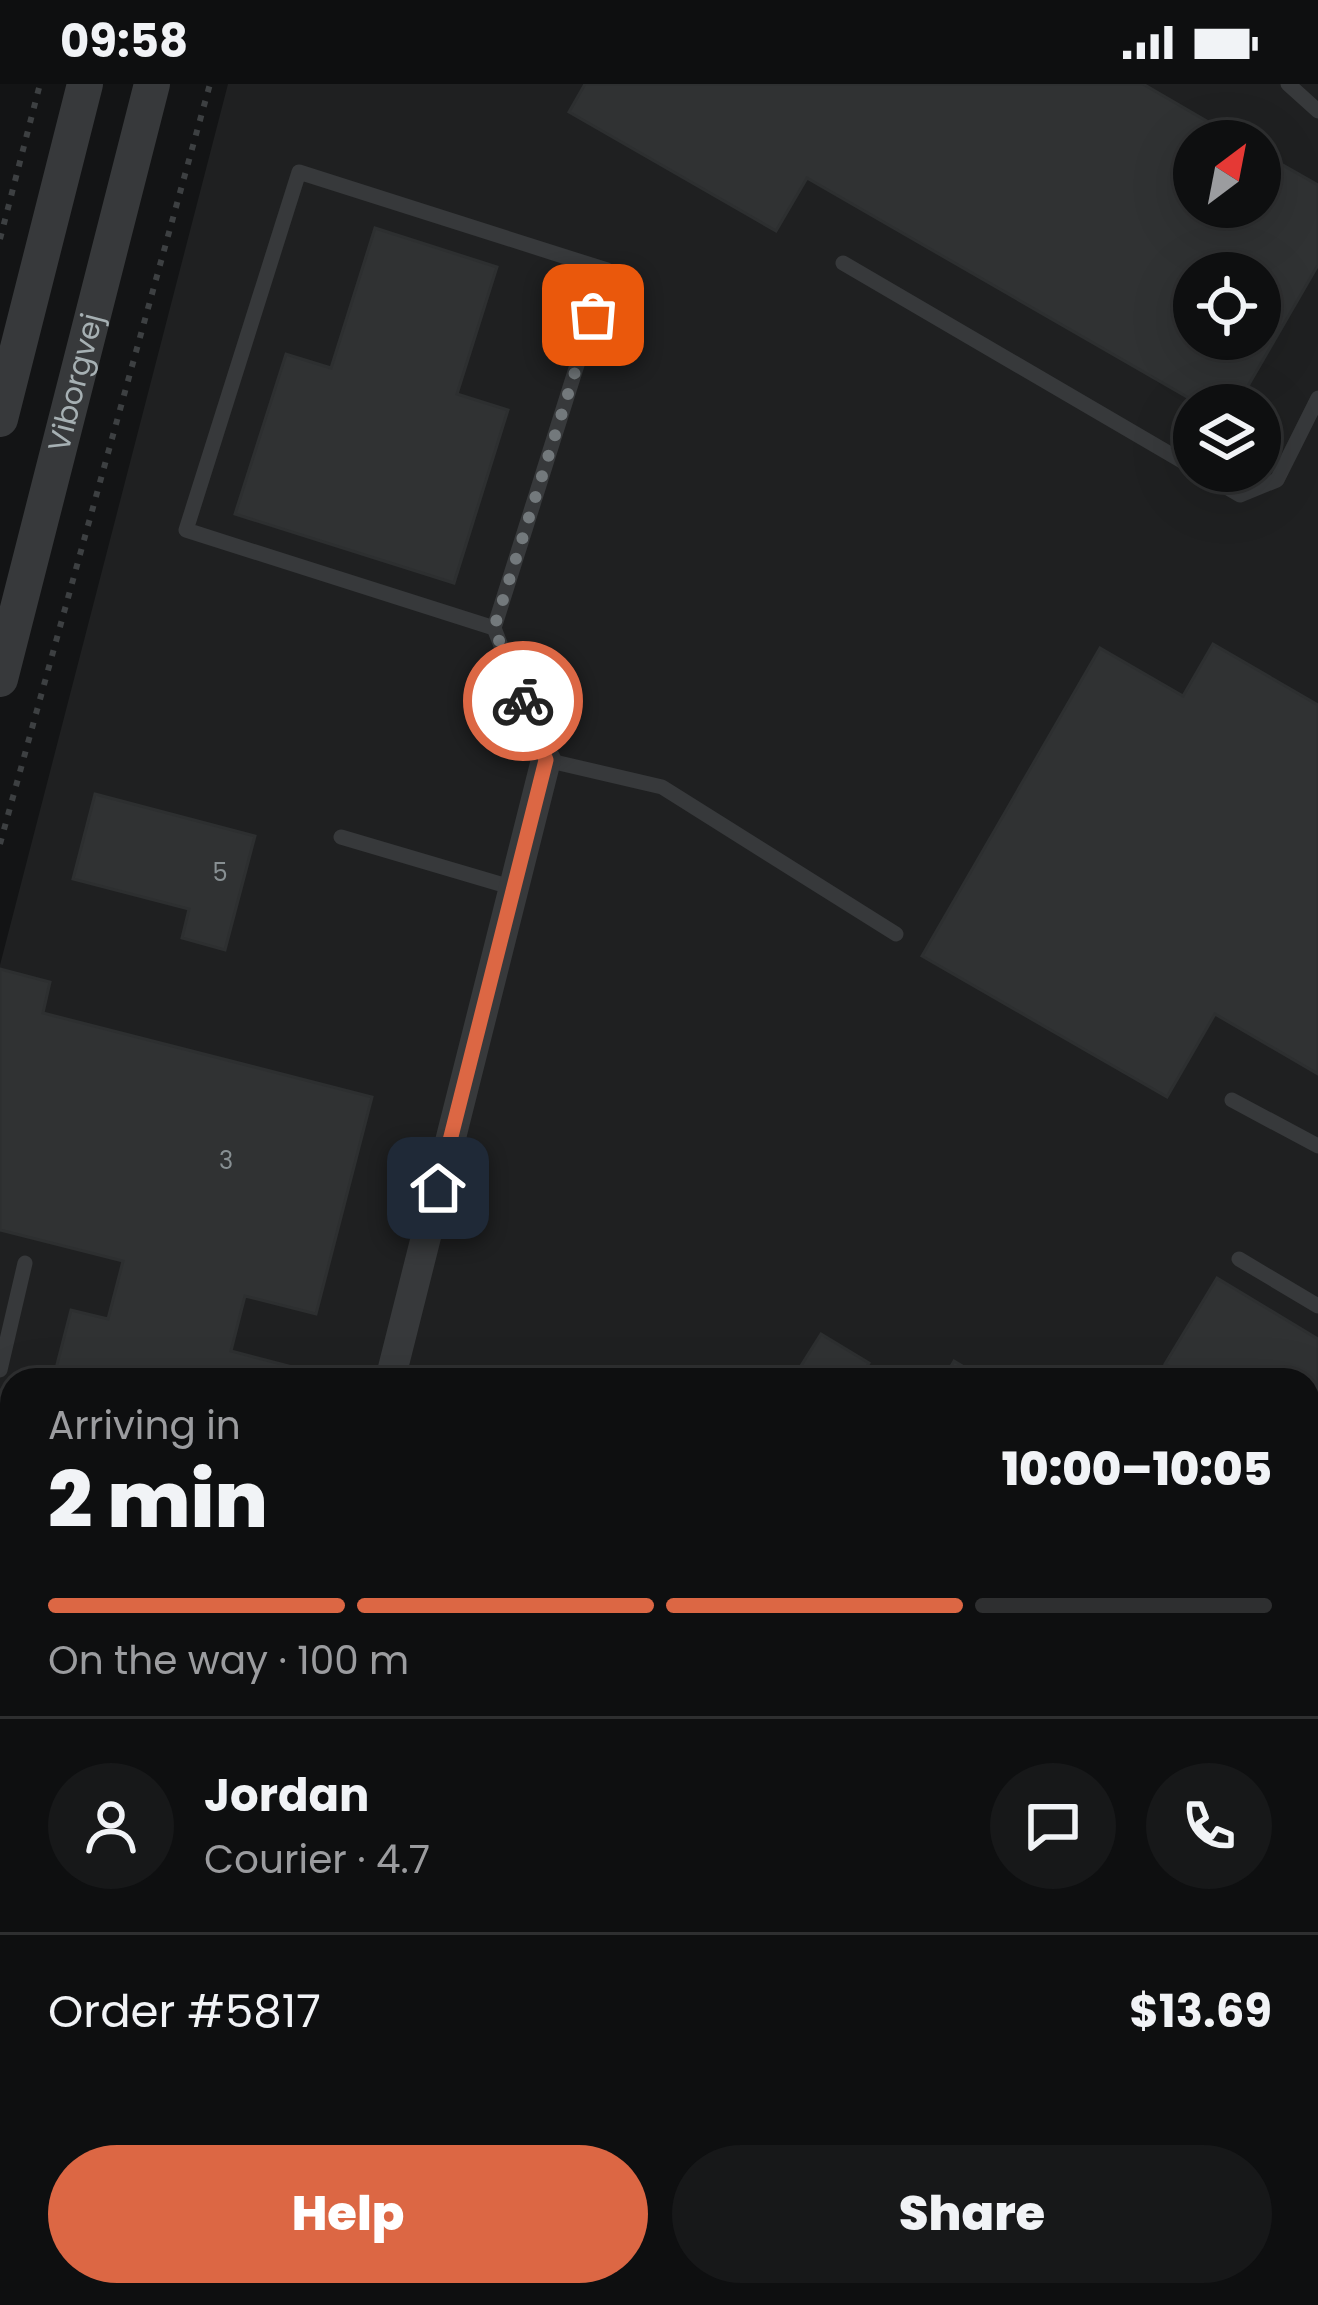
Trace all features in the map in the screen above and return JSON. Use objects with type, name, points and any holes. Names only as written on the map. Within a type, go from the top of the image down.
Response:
[{"type":"street","points":[[0,419],[85,84]]},
{"type":"street","name":"Viborgvej","points":[[0,679],[152,84]]},
{"type":"street","points":[[393,1368],[546,760]]},
{"type":"lane","points":[[1288,84],[1318,111]]},
{"type":"lane","points":[[494,628],[187,530],[299,172],[607,270],[494,628],[546,760],[662,787],[896,934]]},
{"type":"lane","points":[[842,263],[1173,456]]},
{"type":"lane","points":[[1281,470],[1318,398]]},
{"type":"lane","points":[[341,837],[514,888]]},
{"type":"lane","points":[[1232,1100],[1318,1146]]},
{"type":"lane","points":[[1239,1258],[1318,1306]]},
{"type":"lane","points":[[0,1368],[25,1263]]},
{"type":"path","points":[[0,239],[40,84]]},
{"type":"path","points":[[0,844],[210,84]]},
{"type":"shaded area","points":[[228,84],[1318,84],[1318,1368],[0,1368],[0,965]]},
{"type":"building","points":[[585,84],[1143,84],[1205,120],[1173,120],[1173,228],[1281,228],[1281,164],[1318,185],[1318,265],[1281,329],[1281,252],[1173,252],[1173,360],[1263,360],[1249,384],[1173,384],[1173,389],[807,178],[776,231],[569,112]]},
{"type":"building","points":[[375,228],[497,267],[457,394],[508,410],[454,583],[235,514],[286,354],[331,368]]},
{"type":"building","points":[[1213,644],[1318,705],[1318,1074],[1215,1014],[1167,1097],[922,956],[1100,648],[1183,696]]},
{"type":"building","points":[[95,794],[255,836],[225,950],[182,938],[189,909],[73,879]]},
{"type":"building","points":[[0,969],[50,982],[43,1013],[372,1097],[316,1314],[245,1296],[231,1351],[288,1368],[56,1368],[71,1310],[108,1319],[123,1261],[0,1230]]},
{"type":"building","points":[[1217,1278],[1318,1339],[1318,1368],[1172,1368],[1165,1364]]},
{"type":"building","points":[[821,1334],[869,1363],[866,1368],[800,1368]]},
{"type":"way so far","points":[[523,701],[494,628],[593,315]]},
{"type":"route","points":[[438,1188],[546,760],[523,701]]}]
